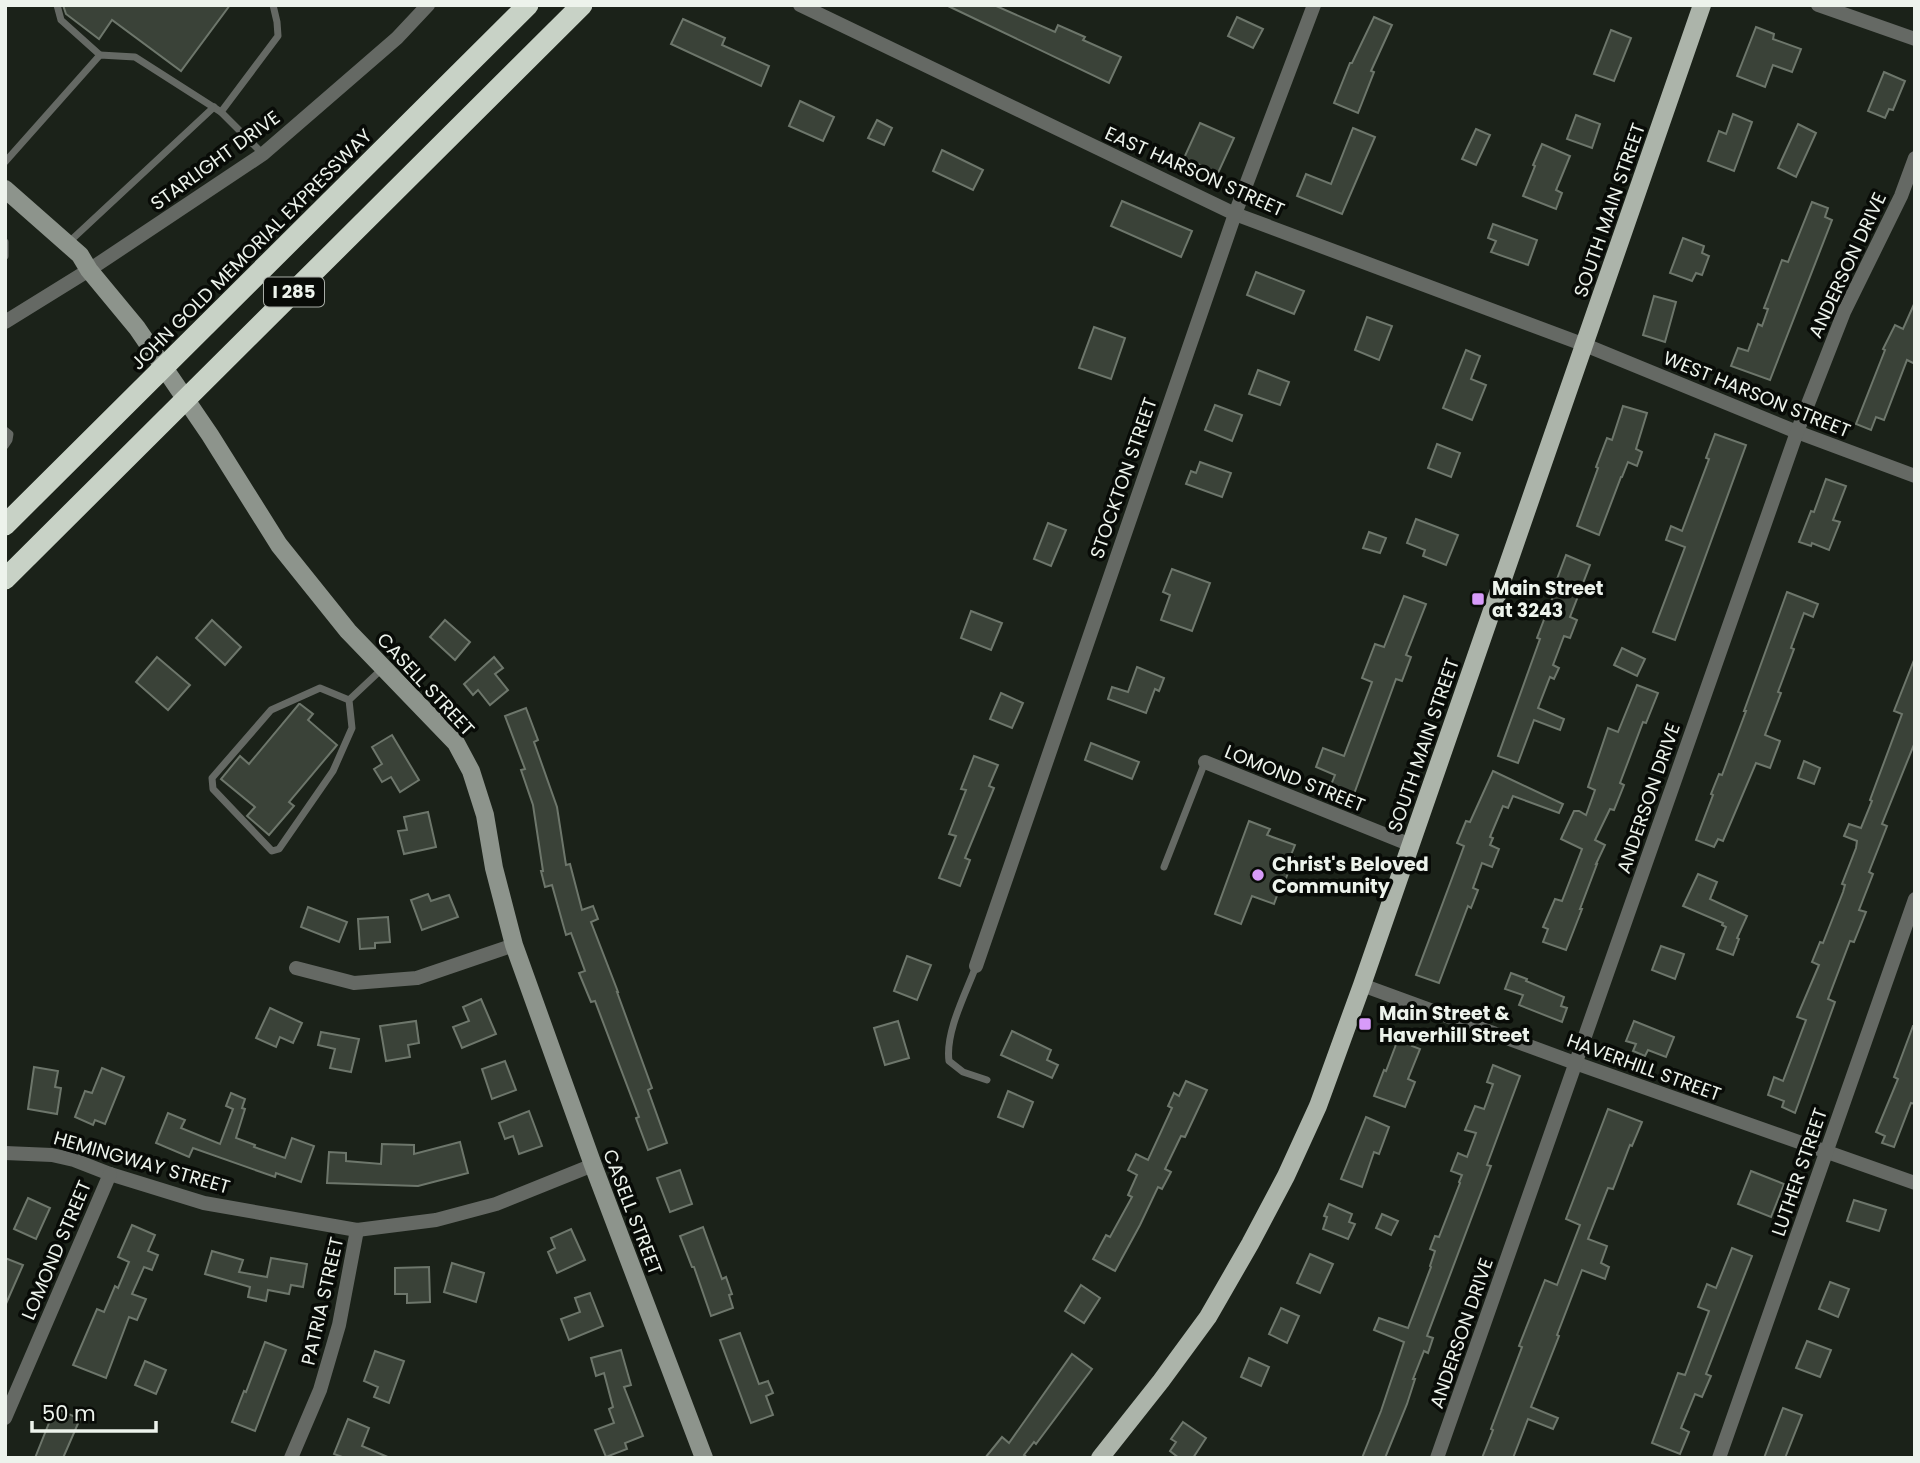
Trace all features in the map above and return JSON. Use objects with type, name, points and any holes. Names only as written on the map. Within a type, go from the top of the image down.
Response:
[{"type":"highway","name":"JOHN GOLD MEMORIAL EXPRESSWAY","points":[[5,525],[528,5]]},
{"type":"highway","name":"I 285","points":[[5,579],[582,5]]},
{"type":"main road","name":"SOUTH MAIN STREET","points":[[1100,1458],[1208,1317],[1286,1176],[1318,1106],[1702,5]]},
{"type":"street","name":"STARLIGHT DRIVE","points":[[5,322],[89,270],[262,154],[397,38],[428,5]]},
{"type":"street","name":"EAST HARSON STREET","points":[[800,5],[1235,214],[1585,345]]},
{"type":"street","name":"STOCKTON STREET","points":[[976,966],[1235,214],[1314,5]]},
{"type":"street","points":[[1818,5],[1915,39]]},
{"type":"street","name":"ANDERSON DRIVE","points":[[1437,1458],[1797,432],[1844,312],[1901,196],[1915,158]]},
{"type":"street","name":"CASELL STREET","points":[[5,189],[80,255],[89,270],[137,328],[210,435],[279,545],[348,631],[456,743],[471,771],[485,815],[494,868],[514,945],[593,1165],[705,1458]]},
{"type":"street","name":"WEST HARSON STREET","points":[[1585,345],[1797,432],[1915,476]]},
{"type":"street","name":"LOMOND STREET","points":[[1205,762],[1411,845]]},
{"type":"street","name":"LUTHER STREET","points":[[1719,1458],[1915,899]]},
{"type":"street","points":[[296,968],[354,983],[417,978],[514,945]]},
{"type":"street","name":"HAVERHILL STREET","points":[[1362,985],[1915,1183]]},
{"type":"street","name":"HEMINGWAY STREET","points":[[5,1153],[52,1155],[204,1203],[357,1230],[436,1220],[496,1204],[593,1165]]},
{"type":"street","name":"LOMOND STREET","points":[[5,1418],[110,1174]]},
{"type":"street","name":"PATRIA STREET","points":[[291,1458],[320,1390],[340,1325],[357,1230]]},
{"type":"lane","points":[[57,5],[61,20],[100,55],[135,57],[218,109],[262,154]]},
{"type":"lane","points":[[67,244],[218,109],[278,36],[272,5]]},
{"type":"lane","points":[[7,160],[100,55]]},
{"type":"lane","points":[[5,242],[5,256]]},
{"type":"lane","points":[[5,430],[10,434],[5,446]]},
{"type":"lane","points":[[349,700],[383,667]]},
{"type":"lane","points":[[320,688],[349,700],[352,728],[333,771],[279,849],[272,851],[213,789],[212,778],[271,710],[320,688]]},
{"type":"lane","points":[[1164,867],[1205,762]]},
{"type":"lane","points":[[976,966],[947,1049],[949,1061],[963,1072],[987,1080]]},
{"type":"building","points":[[63,5],[230,5],[181,71],[112,20],[99,39],[66,14]]},
{"type":"building","points":[[946,5],[994,5],[1055,32],[1058,25],[1121,57],[1109,83]]},
{"type":"building","points":[[1237,17],[1263,29],[1253,48],[1228,36]]},
{"type":"building","points":[[1374,17],[1392,25],[1371,71],[1374,72],[1358,113],[1334,103],[1350,63]]},
{"type":"building","points":[[683,19],[725,38],[722,45],[769,66],[761,86],[671,44]]},
{"type":"building","points":[[1756,27],[1774,34],[1773,39],[1801,49],[1792,72],[1773,65],[1765,87],[1737,76]]},
{"type":"building","points":[[1611,30],[1631,38],[1614,81],[1594,74]]},
{"type":"building","points":[[1884,72],[1905,81],[1893,110],[1889,109],[1885,118],[1868,111]]},
{"type":"building","points":[[800,101],[834,117],[823,141],[789,126]]},
{"type":"building","points":[[1733,114],[1752,122],[1734,171],[1708,161],[1719,131],[1726,134]]},
{"type":"building","points":[[1576,115],[1600,124],[1592,148],[1567,139]]},
{"type":"building","points":[[877,120],[892,128],[884,145],[868,138]]},
{"type":"building","points":[[1200,123],[1234,138],[1218,173],[1184,158]]},
{"type":"building","points":[[1798,124],[1816,133],[1796,177],[1778,168]]},
{"type":"building","points":[[1353,128],[1375,137],[1342,214],[1297,196],[1306,174],[1331,184]]},
{"type":"building","points":[[1476,129],[1490,135],[1476,165],[1462,159]]},
{"type":"building","points":[[1542,144],[1570,156],[1556,190],[1562,193],[1556,209],[1523,196]]},
{"type":"building","points":[[942,150],[983,170],[973,190],[933,171]]},
{"type":"building","points":[[1122,201],[1192,231],[1181,257],[1111,226]]},
{"type":"building","points":[[1812,202],[1828,208],[1825,217],[1832,220],[1770,380],[1731,366],[1738,348],[1748,351],[1758,324],[1762,326],[1768,309],[1764,308],[1782,260],[1788,262]]},
{"type":"building","points":[[1493,224],[1537,240],[1528,265],[1491,252],[1496,241],[1488,238]]},
{"type":"building","points":[[1683,238],[1704,246],[1702,253],[1709,256],[1702,275],[1696,273],[1692,281],[1670,273]]},
{"type":"building","points":[[1256,272],[1304,291],[1294,314],[1247,295]]},
{"type":"building","points":[[1654,296],[1676,302],[1665,342],[1643,335]]},
{"type":"building","points":[[1915,302],[1915,364],[1907,360],[1884,420],[1876,417],[1871,430],[1856,424],[1885,350],[1883,349],[1895,325],[1903,329]]},
{"type":"building","points":[[1367,317],[1392,326],[1379,360],[1355,350]]},
{"type":"building","points":[[1094,327],[1125,338],[1111,379],[1079,368]]},
{"type":"building","points":[[1466,350],[1480,356],[1471,379],[1486,385],[1472,420],[1443,408]]},
{"type":"building","points":[[1258,370],[1289,382],[1280,405],[1249,394]]},
{"type":"building","points":[[1215,405],[1242,415],[1232,441],[1205,430]]},
{"type":"building","points":[[1623,406],[1647,413],[1636,449],[1642,452],[1637,466],[1628,462],[1599,535],[1577,526],[1607,438],[1612,440]]},
{"type":"building","points":[[1715,434],[1746,445],[1675,640],[1653,632],[1685,547],[1666,540],[1671,526],[1682,531],[1709,459],[1706,458]]},
{"type":"building","points":[[1437,444],[1460,453],[1451,477],[1428,468]]},
{"type":"building","points":[[1200,462],[1231,473],[1222,497],[1186,484],[1191,471],[1196,473]]},
{"type":"building","points":[[1826,479],[1846,486],[1833,520],[1840,522],[1829,550],[1812,543],[1811,546],[1799,542]]},
{"type":"building","points":[[1416,519],[1458,535],[1446,565],[1423,556],[1425,550],[1407,543]]},
{"type":"building","points":[[1048,523],[1066,530],[1051,566],[1034,559]]},
{"type":"building","points":[[1369,532],[1386,538],[1380,553],[1363,548]]},
{"type":"building","points":[[1566,555],[1590,565],[1570,617],[1577,620],[1570,638],[1564,636],[1553,665],[1559,668],[1554,679],[1550,677],[1538,708],[1564,719],[1560,730],[1534,720],[1518,763],[1498,756],[1540,639],[1537,638]]},
{"type":"building","points":[[1172,569],[1210,583],[1192,631],[1161,620],[1170,595],[1163,592]]},
{"type":"building","points":[[1787,592],[1818,604],[1813,617],[1804,613],[1778,692],[1781,693],[1765,735],[1780,741],[1770,768],[1756,763],[1723,841],[1718,839],[1714,847],[1696,840],[1713,795],[1711,794],[1719,774],[1722,775],[1746,711]]},
{"type":"building","points":[[1404,596],[1426,604],[1406,655],[1411,657],[1402,681],[1396,679],[1354,794],[1331,785],[1335,775],[1316,767],[1323,748],[1344,756],[1372,682],[1362,678],[1375,644],[1384,647]]},
{"type":"building","points":[[971,611],[1002,623],[991,650],[961,638]]},
{"type":"building","points":[[212,620],[241,647],[225,665],[196,638]]},
{"type":"building","points":[[445,620],[470,642],[455,660],[430,637]]},
{"type":"building","points":[[1622,648],[1645,659],[1637,676],[1614,665]]},
{"type":"building","points":[[157,657],[190,685],[168,710],[136,682]]},
{"type":"building","points":[[494,657],[503,668],[495,674],[508,690],[490,705],[478,690],[473,695],[464,684]]},
{"type":"building","points":[[1914,660],[1915,742],[1882,824],[1887,826],[1869,872],[1873,874],[1859,910],[1866,912],[1854,942],[1850,941],[1828,999],[1835,1002],[1795,1113],[1782,1107],[1784,1101],[1768,1095],[1774,1077],[1783,1081],[1806,1020],[1797,1017],[1819,965],[1812,962],[1820,942],[1823,943],[1843,892],[1845,885],[1842,884],[1856,848],[1857,841],[1844,836],[1849,824],[1861,828],[1872,801],[1870,800],[1902,714],[1894,711]]},
{"type":"building","points":[[1137,667],[1164,678],[1159,691],[1155,689],[1146,713],[1108,699],[1112,687],[1128,692]]},
{"type":"building","points":[[1637,685],[1658,693],[1646,723],[1643,722],[1620,783],[1624,785],[1614,810],[1610,809],[1595,840],[1605,845],[1566,950],[1543,942],[1548,929],[1543,927],[1555,899],[1562,901],[1582,849],[1561,839],[1574,811],[1586,815],[1595,790],[1588,787],[1608,728],[1618,732]]},
{"type":"building","points":[[1001,693],[1023,703],[1012,728],[990,719]]},
{"type":"building","points":[[299,704],[313,714],[308,720],[337,745],[289,802],[294,806],[269,835],[247,816],[255,807],[221,779],[240,756],[249,764]]},
{"type":"building","points":[[526,708],[538,740],[534,742],[557,807],[566,865],[570,864],[582,910],[593,906],[598,919],[591,922],[652,1088],[648,1090],[667,1143],[648,1150],[636,1118],[639,1117],[595,1001],[591,1002],[579,973],[585,971],[571,933],[566,935],[552,885],[545,887],[533,805],[521,770],[525,769],[505,716]]},
{"type":"building","points":[[392,735],[419,780],[400,792],[391,777],[382,782],[374,769],[382,764],[372,747]]},
{"type":"building","points":[[1091,743],[1139,762],[1132,779],[1085,760]]},
{"type":"building","points":[[974,756],[998,765],[989,786],[994,788],[965,858],[970,860],[960,886],[939,878],[956,836],[949,834],[966,790],[961,789]]},
{"type":"building","points":[[1804,761],[1820,768],[1814,784],[1798,778]]},
{"type":"building","points":[[1493,771],[1563,804],[1559,813],[1513,796],[1508,808],[1503,806],[1490,837],[1493,838],[1490,845],[1499,849],[1492,867],[1482,863],[1473,888],[1478,890],[1471,908],[1468,906],[1439,983],[1416,975],[1464,846],[1457,843],[1466,821],[1470,822]]},
{"type":"building","points":[[428,812],[436,847],[404,854],[398,831],[407,830],[404,817]]},
{"type":"building","name":"Christ's Beloved Community","points":[[1249,821],[1270,829],[1267,835],[1295,845],[1291,855],[1294,857],[1274,904],[1252,896],[1241,924],[1215,914]]},
{"type":"building","points":[[1698,874],[1717,882],[1710,899],[1747,916],[1733,955],[1717,949],[1726,927],[1723,923],[1683,906]]},
{"type":"building","points":[[428,894],[431,901],[449,895],[458,917],[422,930],[411,900]]},
{"type":"building","points":[[308,907],[347,922],[339,942],[301,927]]},
{"type":"building","points":[[388,917],[390,942],[375,943],[375,948],[360,949],[358,919]]},
{"type":"building","points":[[1661,946],[1684,954],[1675,979],[1652,970]]},
{"type":"building","points":[[907,956],[931,965],[917,1000],[894,991]]},
{"type":"building","points":[[1511,973],[1564,997],[1561,1006],[1567,1008],[1562,1022],[1519,1005],[1523,995],[1505,989]]},
{"type":"building","points":[[481,999],[496,1034],[462,1048],[453,1027],[469,1021],[463,1007]]},
{"type":"building","points":[[270,1008],[302,1023],[293,1043],[280,1037],[276,1047],[256,1038]]},
{"type":"building","points":[[416,1021],[419,1043],[408,1045],[410,1057],[386,1061],[380,1026]]},
{"type":"building","points":[[898,1021],[909,1058],[885,1065],[874,1028]]},
{"type":"building","points":[[1634,1021],[1674,1037],[1666,1057],[1648,1050],[1645,1056],[1633,1051],[1636,1044],[1626,1041]]},
{"type":"building","points":[[1913,1026],[1915,1104],[1911,1103],[1894,1147],[1882,1143],[1885,1136],[1876,1132],[1898,1079],[1894,1077]]},
{"type":"building","points":[[1012,1031],[1051,1050],[1047,1060],[1058,1065],[1052,1078],[1001,1055]]},
{"type":"building","points":[[321,1032],[359,1039],[351,1072],[330,1068],[335,1049],[318,1045]]},
{"type":"building","points":[[1400,1034],[1415,1040],[1412,1046],[1420,1049],[1408,1079],[1415,1082],[1405,1107],[1374,1096]]},
{"type":"building","points":[[505,1061],[516,1090],[492,1099],[482,1069]]},
{"type":"building","points":[[1493,1065],[1520,1076],[1487,1165],[1491,1166],[1427,1336],[1433,1338],[1428,1353],[1424,1351],[1407,1404],[1385,1458],[1362,1458],[1404,1342],[1374,1330],[1379,1318],[1408,1328],[1431,1267],[1435,1251],[1430,1249],[1435,1236],[1439,1237],[1460,1183],[1462,1175],[1451,1171],[1458,1153],[1467,1157],[1476,1133],[1465,1130],[1475,1106],[1484,1109],[1493,1084],[1487,1082]]},
{"type":"building","points":[[34,1067],[58,1071],[55,1087],[61,1088],[57,1114],[28,1109]]},
{"type":"building","points":[[102,1068],[124,1077],[105,1124],[95,1120],[93,1125],[75,1117],[85,1091],[92,1093]]},
{"type":"building","points":[[1186,1081],[1207,1090],[1185,1137],[1181,1136],[1165,1169],[1171,1172],[1162,1189],[1158,1187],[1115,1271],[1093,1259],[1106,1235],[1110,1237],[1132,1197],[1128,1195],[1137,1175],[1128,1170],[1136,1154],[1148,1160],[1172,1108],[1168,1106],[1174,1093],[1179,1096]]},
{"type":"building","points":[[1008,1091],[1033,1102],[1023,1127],[998,1117]]},
{"type":"building","points":[[231,1093],[245,1099],[242,1108],[245,1109],[236,1138],[285,1158],[292,1138],[314,1146],[301,1182],[276,1173],[275,1177],[193,1148],[189,1157],[156,1143],[168,1113],[185,1120],[181,1128],[220,1144],[233,1109],[226,1106]]},
{"type":"building","points":[[1608,1109],[1642,1122],[1613,1189],[1608,1188],[1588,1239],[1607,1246],[1601,1263],[1609,1267],[1605,1279],[1582,1270],[1531,1407],[1558,1418],[1553,1429],[1528,1419],[1513,1458],[1482,1458],[1522,1347],[1519,1346],[1545,1280],[1557,1285],[1580,1225],[1566,1219]]},
{"type":"building","points":[[529,1111],[542,1146],[519,1154],[513,1136],[505,1139],[499,1123]]},
{"type":"building","points":[[1366,1117],[1389,1127],[1379,1154],[1374,1152],[1362,1187],[1341,1179]]},
{"type":"building","points":[[460,1142],[468,1173],[418,1186],[327,1183],[329,1152],[346,1153],[346,1161],[381,1164],[382,1144],[414,1145],[414,1154]]},
{"type":"building","points":[[680,1170],[692,1204],[670,1212],[657,1178]]},
{"type":"building","points":[[1751,1171],[1784,1184],[1771,1217],[1738,1204]]},
{"type":"building","points":[[28,1198],[50,1208],[36,1239],[14,1229]]},
{"type":"building","points":[[1854,1200],[1886,1210],[1879,1231],[1847,1221]]},
{"type":"building","points":[[1329,1204],[1352,1214],[1349,1222],[1355,1224],[1348,1239],[1323,1229]]},
{"type":"building","points":[[1382,1214],[1398,1221],[1391,1235],[1376,1228]]},
{"type":"building","points":[[132,1225],[155,1235],[148,1251],[158,1255],[152,1270],[144,1267],[132,1294],[146,1299],[137,1320],[129,1317],[106,1378],[73,1365],[97,1309],[104,1312],[129,1262],[118,1257]]},
{"type":"building","points":[[703,1227],[722,1279],[726,1277],[732,1294],[729,1295],[733,1308],[711,1316],[680,1236]]},
{"type":"building","points":[[571,1229],[585,1260],[557,1273],[548,1252],[555,1248],[551,1238]]},
{"type":"building","points":[[1732,1248],[1752,1256],[1706,1374],[1711,1376],[1702,1397],[1695,1394],[1681,1428],[1689,1432],[1680,1454],[1652,1443],[1678,1373],[1685,1375],[1709,1311],[1698,1307],[1707,1284],[1716,1288]]},
{"type":"building","points":[[212,1251],[243,1260],[239,1272],[267,1277],[271,1258],[307,1264],[303,1287],[291,1285],[289,1294],[268,1290],[266,1301],[248,1297],[250,1287],[205,1274]]},
{"type":"building","points":[[1310,1254],[1333,1264],[1320,1293],[1297,1283]]},
{"type":"building","points":[[5,1258],[23,1265],[5,1306]]},
{"type":"building","points":[[452,1263],[484,1273],[476,1302],[444,1292]]},
{"type":"building","points":[[429,1267],[430,1302],[407,1303],[407,1294],[395,1294],[395,1268]]},
{"type":"building","points":[[1830,1282],[1849,1289],[1838,1317],[1819,1309]]},
{"type":"building","points":[[1081,1285],[1100,1298],[1084,1323],[1065,1311]]},
{"type":"building","points":[[590,1293],[603,1326],[569,1340],[561,1319],[580,1312],[575,1298]]},
{"type":"building","points":[[1281,1308],[1299,1316],[1287,1343],[1269,1334]]},
{"type":"building","points":[[740,1333],[759,1384],[768,1381],[773,1393],[766,1396],[773,1415],[751,1423],[720,1340]]},
{"type":"building","points":[[1807,1341],[1831,1350],[1820,1377],[1796,1368]]},
{"type":"building","points":[[265,1342],[286,1350],[255,1431],[232,1422]]},
{"type":"building","points":[[621,1350],[631,1385],[624,1387],[643,1436],[625,1443],[627,1449],[606,1457],[595,1430],[614,1423],[609,1409],[613,1407],[604,1373],[596,1376],[591,1358]]},
{"type":"building","points":[[375,1351],[404,1361],[389,1403],[374,1397],[378,1387],[364,1381]]},
{"type":"building","points":[[1072,1354],[1092,1369],[1036,1444],[1034,1442],[1024,1455],[1028,1458],[985,1458],[1002,1437],[1009,1443]]},
{"type":"building","points":[[1249,1358],[1269,1367],[1261,1386],[1241,1377]]},
{"type":"building","points":[[145,1361],[166,1370],[156,1394],[135,1385]]},
{"type":"building","points":[[55,1408],[80,1419],[63,1458],[35,1458]]},
{"type":"building","points":[[1783,1408],[1802,1415],[1785,1458],[1764,1458]]},
{"type":"building","points":[[348,1419],[369,1428],[362,1446],[390,1458],[345,1458],[334,1454]]},
{"type":"building","points":[[1183,1422],[1206,1438],[1193,1458],[1179,1458],[1170,1451],[1176,1442],[1171,1439]]},
{"type":"place","name":"Main Street at 3243","points":[[1478,599]]},
{"type":"place","name":"Christ's Beloved Community","points":[[1258,875]]},
{"type":"place","name":"Main Street & Haverhill Street","points":[[1365,1024]]}]
